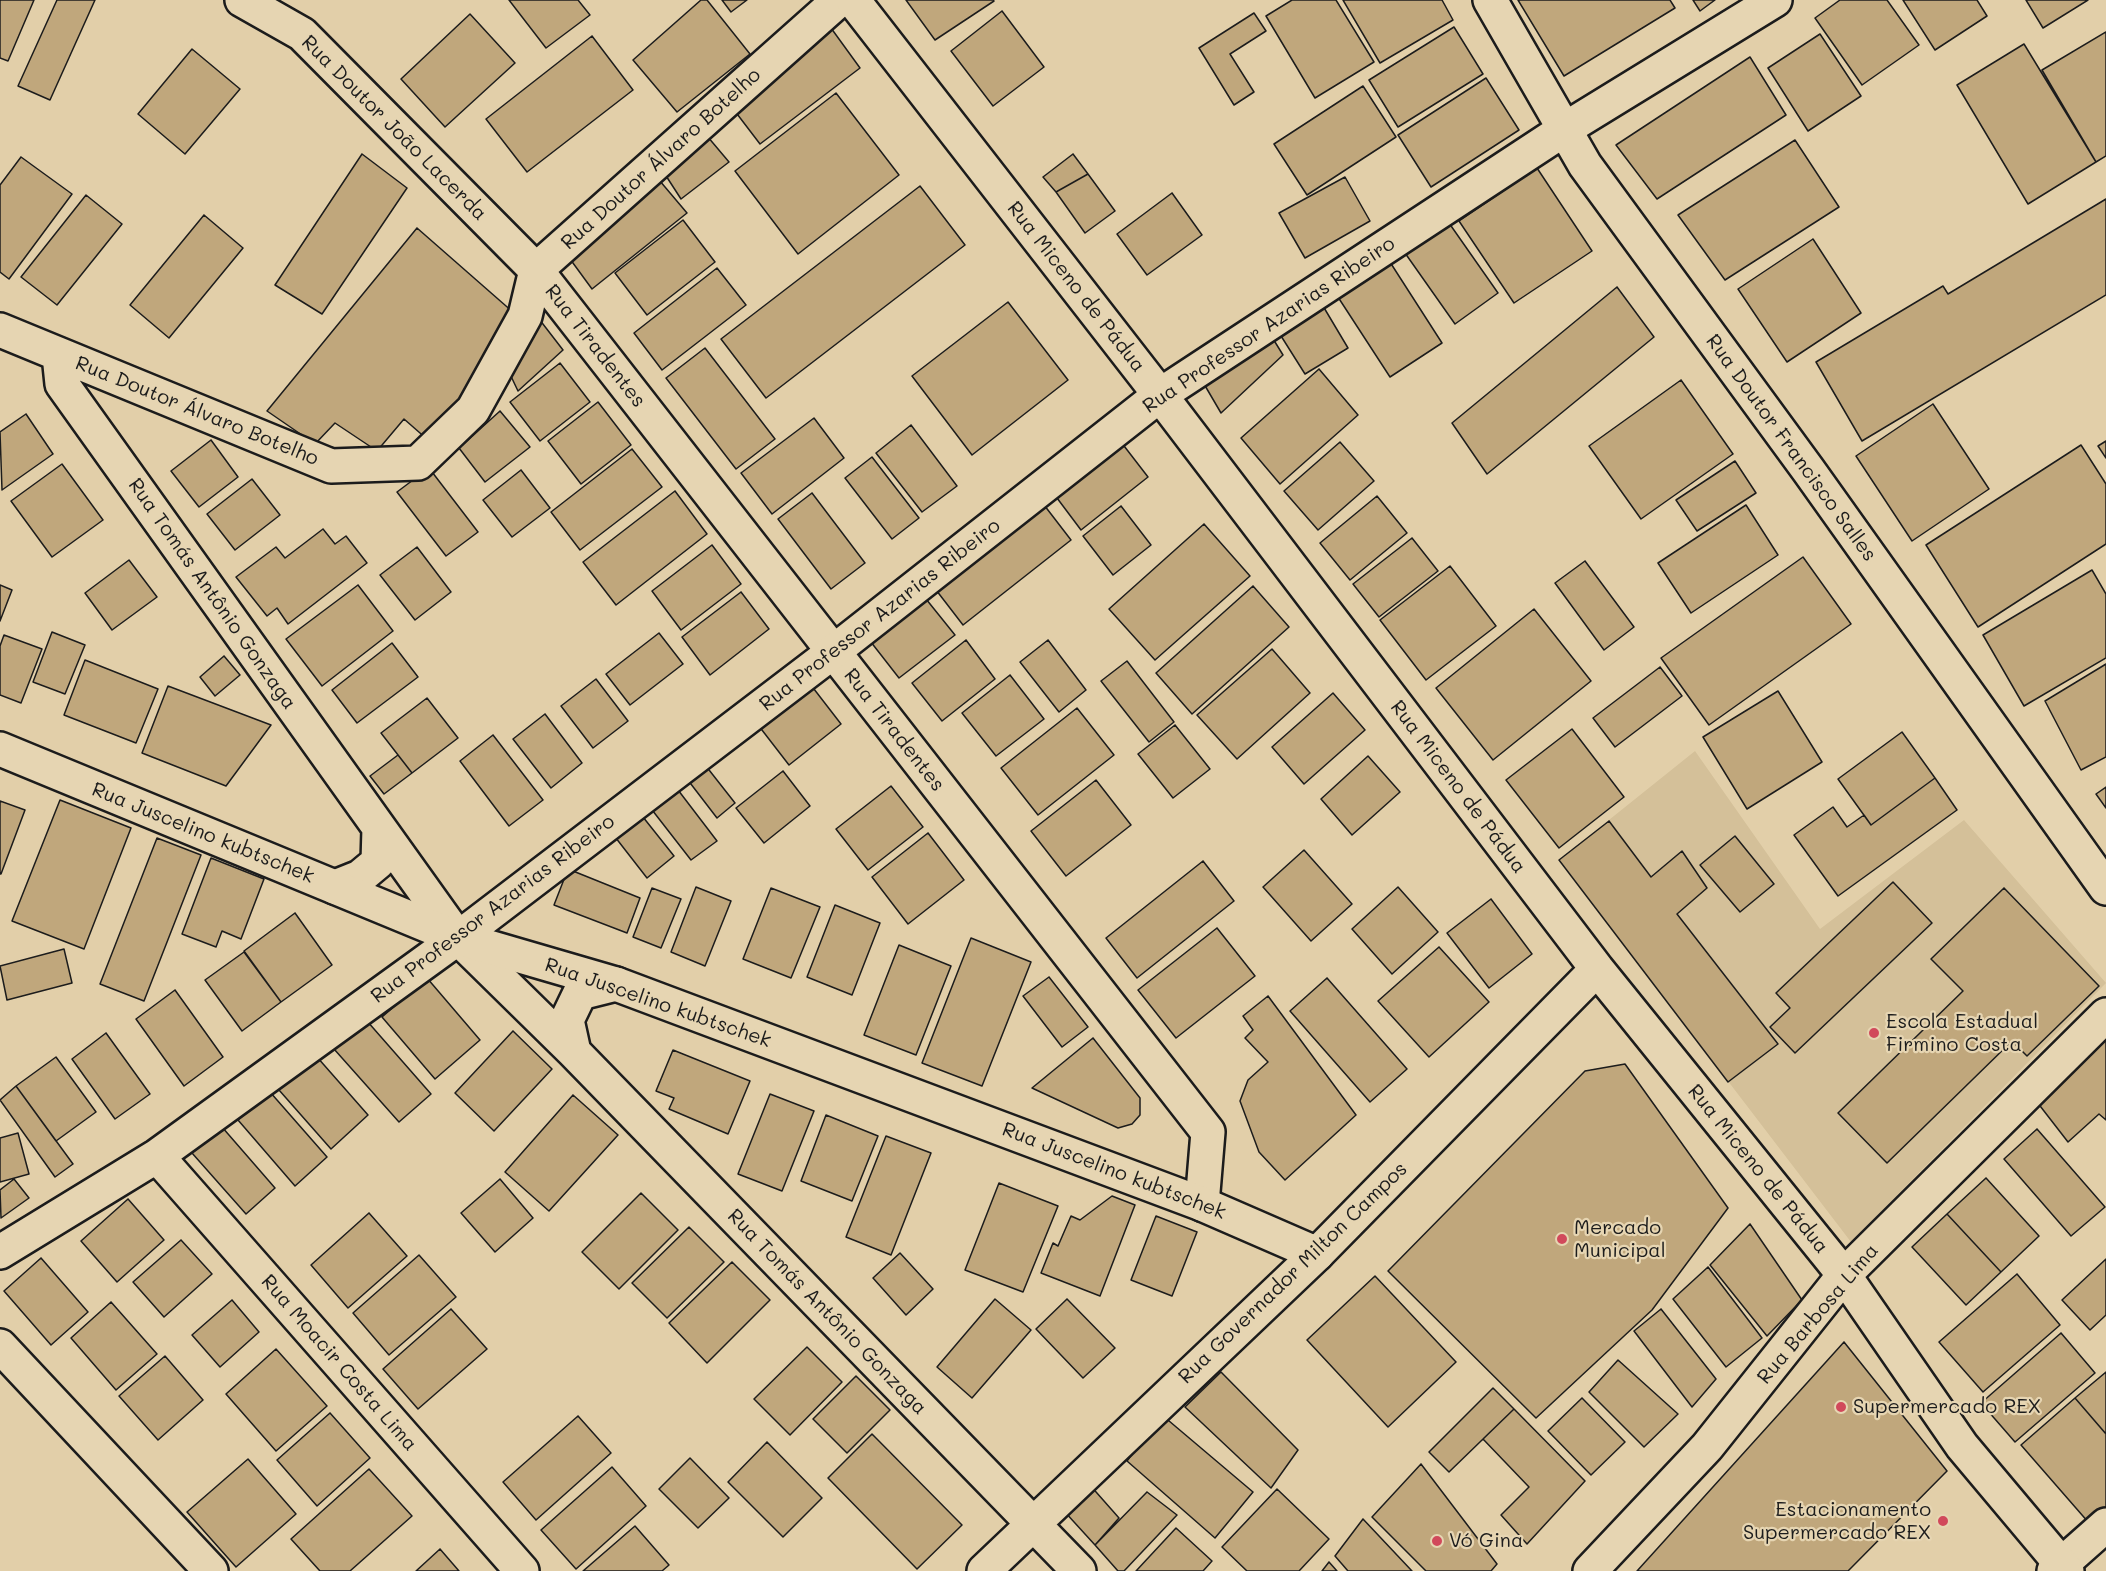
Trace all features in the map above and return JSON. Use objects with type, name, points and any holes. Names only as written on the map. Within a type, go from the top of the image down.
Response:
[{"type":"street","name":"Rua Doutor João Lacerda","points":[[242,0],[302,34],[536,270]]},
{"type":"street","name":"Rua Doutor Álvaro Botelho","points":[[0,330],[331,466],[418,463],[472,410],[525,316],[536,270],[839,0]]},
{"type":"street","name":"Rua Miceno de Pádua","points":[[854,0],[1160,395],[1597,969],[1844,1275],[1962,1446],[2061,1568]]},
{"type":"street","name":"Rua Doutor Francisco Salles","points":[[1490,0],[1585,165],[1809,471],[2106,888]]},
{"type":"street","name":"Rua Professor Azarias Ribeiro","points":[[0,1252],[157,1156],[458,938],[833,652],[1160,395],[1564,129],[1775,0]]},
{"type":"street","name":"Rua Tiradentes","points":[[536,270],[1208,1132],[1202,1203]]},
{"type":"street","name":"Rua Tomás Antônio Gonzaga","points":[[59,355],[62,384],[458,938],[574,1052],[1080,1571]]},
{"type":"street","name":"Rua Juscelino kubtschek","points":[[0,749],[458,938],[616,984],[1202,1203],[1317,1254]]},
{"type":"street","points":[[335,887],[360,877],[378,862],[378,828]]},
{"type":"street","name":"Rua Governador Milton Campos","points":[[984,1571],[1317,1254],[1597,969]]},
{"type":"street","points":[[574,1052],[567,1020],[580,993],[616,984]]},
{"type":"street","name":"Rua Barbosa Lima","points":[[1590,1571],[1707,1447],[1844,1275],[2106,1014]]},
{"type":"street","name":"Rua Moacir Costa Lima","points":[[157,1156],[522,1571]]},
{"type":"street","points":[[0,1346],[211,1571]]},
{"type":"street","points":[[2061,1568],[2106,1525]]},
{"type":"shaded area","name":"Escola Estadual Firmino Costa","points":[[1695,751],[1820,929],[1964,820],[2106,983],[1851,1242],[1559,860]]},
{"type":"building","points":[[0,0],[34,0],[8,61],[0,58]]},
{"type":"building","points":[[57,0],[95,0],[50,100],[18,86]]},
{"type":"building","points":[[509,0],[578,0],[590,15],[546,48]]},
{"type":"building","points":[[701,0],[707,0],[750,54],[677,112],[633,60]]},
{"type":"building","points":[[722,0],[747,0],[731,12]]},
{"type":"building","points":[[906,0],[993,0],[994,1],[935,40]]},
{"type":"building","points":[[1292,0],[1336,0],[1374,62],[1315,98],[1266,16]]},
{"type":"building","points":[[1343,0],[1442,0],[1453,20],[1380,63]]},
{"type":"building","points":[[1518,0],[1670,0],[1675,8],[1564,76]]},
{"type":"building","points":[[1693,0],[1715,0],[1700,11]]},
{"type":"building","points":[[1840,0],[1887,0],[1919,45],[1862,85],[1815,18]]},
{"type":"building","points":[[1903,0],[1977,0],[1987,16],[1935,50]]},
{"type":"building","points":[[2026,0],[2088,0],[2043,28]]},
{"type":"building","points":[[1002,11],[1044,67],[993,106],[951,51]]},
{"type":"building","points":[[1254,13],[1266,31],[1230,54],[1254,92],[1234,105],[1199,48]]},
{"type":"building","points":[[470,14],[515,63],[445,127],[401,79]]},
{"type":"building","points":[[1454,27],[1483,74],[1398,127],[1369,80]]},
{"type":"building","points":[[831,28],[860,68],[760,144],[731,106]]},
{"type":"building","points":[[2106,32],[2106,156],[2096,162],[2042,70]]},
{"type":"building","points":[[1820,34],[1861,96],[1808,131],[1768,68]]},
{"type":"building","points":[[592,36],[633,90],[527,172],[486,119]]},
{"type":"building","points":[[2024,44],[2096,162],[2028,204],[1957,85]]},
{"type":"building","points":[[192,49],[240,89],[185,154],[138,114]]},
{"type":"building","points":[[1750,57],[1786,115],[1657,199],[1616,145]]},
{"type":"building","points":[[1486,78],[1519,130],[1431,187],[1398,135]]},
{"type":"building","points":[[1363,86],[1396,137],[1307,195],[1274,144]]},
{"type":"building","points":[[836,93],[899,175],[798,254],[735,171]]},
{"type":"building","points":[[702,130],[729,162],[681,199],[659,165]]},
{"type":"building","points":[[1795,140],[1839,207],[1725,280],[1678,215]]},
{"type":"building","points":[[362,154],[407,188],[322,314],[275,285]]},
{"type":"building","points":[[1073,154],[1088,174],[1056,192],[1043,177]]},
{"type":"building","points":[[21,157],[72,194],[9,279],[0,272],[0,185]]},
{"type":"building","points":[[1537,168],[1592,251],[1514,303],[1459,221]]},
{"type":"building","points":[[654,174],[687,213],[592,289],[562,248]]},
{"type":"building","points":[[1088,174],[1115,211],[1085,233],[1056,192]]},
{"type":"building","points":[[1345,177],[1370,221],[1305,258],[1279,213]]},
{"type":"building","points":[[920,186],[965,245],[766,398],[721,339]]},
{"type":"building","points":[[1172,193],[1202,235],[1147,275],[1117,234]]},
{"type":"building","points":[[86,195],[122,224],[57,305],[21,277]]},
{"type":"building","points":[[2106,199],[2106,295],[1862,441],[1816,362],[1943,286],[1948,294]]},
{"type":"building","points":[[204,215],[243,248],[169,338],[130,305]]},
{"type":"building","points":[[683,220],[715,262],[647,315],[615,273]]},
{"type":"building","points":[[1449,223],[1498,293],[1455,324],[1405,253]]},
{"type":"building","points":[[417,228],[514,313],[476,379],[428,440],[404,419],[377,451],[335,423],[315,444],[267,411]]},
{"type":"building","points":[[1813,239],[1861,313],[1787,362],[1738,289]]},
{"type":"building","points":[[1388,259],[1442,343],[1390,377],[1336,294]]},
{"type":"building","points":[[717,268],[746,305],[662,370],[634,333]]},
{"type":"building","points":[[1617,287],[1654,337],[1487,474],[1452,423]]},
{"type":"building","points":[[1320,301],[1348,348],[1305,374],[1276,328]]},
{"type":"building","points":[[1008,302],[1068,380],[972,455],[912,376]]},
{"type":"building","points":[[536,315],[563,350],[518,391],[508,370]]},
{"type":"building","points":[[1267,329],[1283,355],[1221,413],[1197,372]]},
{"type":"building","points":[[705,348],[775,439],[736,469],[666,378]]},
{"type":"building","points":[[560,363],[590,402],[540,441],[510,402]]},
{"type":"building","points":[[1319,369],[1358,415],[1280,484],[1241,438]]},
{"type":"building","points":[[1681,380],[1733,454],[1641,519],[1589,446]]},
{"type":"building","points":[[598,402],[631,445],[581,484],[548,441]]},
{"type":"building","points":[[1933,404],[1989,489],[1912,541],[1856,456]]},
{"type":"building","points":[[500,411],[530,447],[485,482],[459,448]]},
{"type":"building","points":[[26,414],[53,454],[2,490],[0,432]]},
{"type":"building","points":[[814,418],[844,458],[772,514],[741,473]]},
{"type":"building","points":[[911,425],[957,486],[922,512],[876,453]]},
{"type":"building","points":[[211,440],[238,477],[199,507],[171,471]]},
{"type":"building","points":[[2106,441],[2106,458],[2098,446]]},
{"type":"building","points":[[1121,442],[1148,477],[1081,530],[1054,494]]},
{"type":"building","points":[[1340,442],[1374,481],[1318,530],[1284,491]]},
{"type":"building","points":[[2081,445],[2106,484],[2106,544],[1978,627],[1926,545]]},
{"type":"building","points":[[632,449],[662,487],[580,550],[551,512]]},
{"type":"building","points":[[872,457],[919,518],[892,539],[845,478]]},
{"type":"building","points":[[1735,461],[1756,493],[1697,531],[1676,500]]},
{"type":"building","points":[[62,464],[103,520],[52,557],[11,501]]},
{"type":"building","points":[[429,468],[478,532],[446,556],[397,492]]},
{"type":"building","points":[[521,470],[550,508],[512,537],[483,500]]},
{"type":"building","points":[[252,479],[280,515],[235,550],[207,514]]},
{"type":"building","points":[[675,491],[707,534],[616,605],[583,562]]},
{"type":"building","points":[[812,493],[865,563],[831,589],[778,519]]},
{"type":"building","points":[[1377,496],[1407,533],[1350,580],[1320,543]]},
{"type":"building","points":[[1041,501],[1071,540],[963,625],[933,586]]},
{"type":"building","points":[[1746,505],[1778,555],[1691,613],[1658,563]]},
{"type":"building","points":[[1121,506],[1151,545],[1113,575],[1083,536]]},
{"type":"building","points":[[1204,524],[1250,576],[1155,660],[1109,609]]},
{"type":"building","points":[[323,529],[335,544],[346,536],[367,563],[288,624],[277,608],[267,616],[236,577],[276,547],[285,558]]},
{"type":"building","points":[[1412,538],[1438,571],[1379,617],[1353,584]]},
{"type":"building","points":[[712,545],[741,584],[681,630],[652,591]]},
{"type":"building","points":[[417,547],[451,592],[415,620],[380,575]]},
{"type":"building","points":[[1803,557],[1851,624],[1709,725],[1661,658]]},
{"type":"building","points":[[129,560],[157,597],[112,630],[85,593]]},
{"type":"building","points":[[1585,561],[1634,627],[1604,650],[1555,583]]},
{"type":"building","points":[[1450,566],[1496,626],[1426,680],[1380,620]]},
{"type":"building","points":[[2092,570],[2106,594],[2106,658],[2024,706],[1983,635]]},
{"type":"building","points":[[0,585],[12,590],[0,621]]},
{"type":"building","points":[[358,585],[393,631],[322,686],[286,639]]},
{"type":"building","points":[[1253,586],[1289,627],[1192,714],[1156,673]]},
{"type":"building","points":[[741,592],[769,629],[710,675],[682,637]]},
{"type":"building","points":[[922,594],[955,635],[899,678],[867,637]]},
{"type":"building","points":[[1534,609],[1591,681],[1493,760],[1436,688]]},
{"type":"building","points":[[52,632],[85,645],[65,694],[33,682]]},
{"type":"building","points":[[659,633],[683,664],[630,705],[606,674]]},
{"type":"building","points":[[4,635],[42,649],[21,703],[0,695],[0,646]]},
{"type":"building","points":[[966,640],[995,679],[942,721],[912,683]]},
{"type":"building","points":[[1048,640],[1086,690],[1059,712],[1020,662]]},
{"type":"building","points":[[392,643],[418,677],[357,723],[332,690]]},
{"type":"building","points":[[1272,649],[1310,693],[1237,759],[1197,715]]},
{"type":"building","points":[[224,656],[240,675],[215,696],[200,677]]},
{"type":"building","points":[[85,660],[158,689],[136,743],[64,715]]},
{"type":"building","points":[[1127,661],[1174,722],[1149,742],[1101,681]]},
{"type":"building","points":[[2106,664],[2106,757],[2081,770],[2045,701]]},
{"type":"building","points":[[1660,667],[1682,696],[1615,747],[1593,718]]},
{"type":"building","points":[[1010,675],[1044,719],[996,756],[962,713]]},
{"type":"building","points":[[596,679],[628,721],[593,748],[561,706]]},
{"type":"building","points":[[807,680],[841,724],[789,765],[755,721]]},
{"type":"building","points":[[168,686],[271,725],[226,786],[142,753]]},
{"type":"building","points":[[1778,691],[1822,762],[1747,809],[1703,737]]},
{"type":"building","points":[[1333,693],[1365,730],[1304,784],[1272,747]]},
{"type":"building","points":[[427,698],[458,738],[412,773],[381,733]]},
{"type":"building","points":[[1077,708],[1114,755],[1038,815],[1001,768]]},
{"type":"building","points":[[545,714],[582,763],[551,788],[513,739]]},
{"type":"building","points":[[1175,725],[1210,769],[1173,798],[1138,754]]},
{"type":"building","points":[[1572,729],[1624,797],[1559,848],[1506,780]]},
{"type":"building","points":[[1902,732],[1935,778],[1871,825],[1838,779]]},
{"type":"building","points":[[493,735],[543,800],[509,826],[460,761]]},
{"type":"building","points":[[398,755],[412,773],[384,794],[370,776]]},
{"type":"building","points":[[1368,756],[1400,792],[1352,835],[1321,799]]},
{"type":"building","points":[[702,761],[735,803],[717,818],[684,775]]},
{"type":"building","points":[[783,771],[810,806],[764,843],[736,808]]},
{"type":"building","points":[[1935,778],[1957,810],[1838,896],[1794,835],[1833,807],[1847,827],[1864,815],[1871,825]]},
{"type":"building","points":[[1096,780],[1131,825],[1066,876],[1031,831]]},
{"type":"building","points":[[675,786],[717,841],[691,860],[649,806]]},
{"type":"building","points":[[891,786],[923,827],[868,870],[836,829]]},
{"type":"building","points":[[2106,787],[2106,808],[2096,794]]},
{"type":"building","points":[[60,800],[131,828],[84,949],[12,921]]},
{"type":"building","points":[[0,801],[25,810],[1,874],[0,874]]},
{"type":"building","points":[[639,812],[674,856],[647,878],[612,833]]},
{"type":"building","points":[[1609,821],[1651,877],[1682,851],[1707,888],[1677,914],[1778,1044],[1728,1082],[1559,860]]},
{"type":"building","points":[[928,833],[964,880],[908,924],[872,877]]},
{"type":"building","points":[[1735,836],[1774,884],[1740,912],[1700,865]]},
{"type":"building","points":[[157,838],[201,855],[144,1001],[100,984]]},
{"type":"building","points":[[1304,850],[1352,904],[1311,941],[1263,887]]},
{"type":"building","points":[[211,858],[264,879],[241,939],[222,931],[216,947],[182,934]]},
{"type":"building","points":[[1203,861],[1234,901],[1137,978],[1106,938]]},
{"type":"building","points":[[568,869],[640,898],[627,933],[554,905]]},
{"type":"building","points":[[1893,882],[1932,923],[1795,1053],[1770,1027],[1790,1008],[1776,993]]},
{"type":"building","points":[[696,887],[731,901],[705,966],[671,952]]},
{"type":"building","points":[[1398,887],[1438,932],[1392,974],[1352,929]]},
{"type":"building","points":[[652,888],[681,899],[661,948],[633,937]]},
{"type":"building","points":[[771,888],[820,907],[791,978],[743,959]]},
{"type":"building","points":[[2004,888],[2099,986],[2027,1056],[2012,1041],[1887,1163],[1838,1113],[1963,991],[1931,959]]},
{"type":"building","points":[[1491,899],[1532,954],[1489,988],[1447,933]]},
{"type":"building","points":[[835,905],[880,923],[852,995],[807,977]]},
{"type":"building","points":[[295,913],[332,965],[281,1002],[244,951]]},
{"type":"building","points":[[1217,928],[1255,976],[1176,1038],[1138,990]]},
{"type":"building","points":[[971,938],[1031,962],[982,1086],[922,1063]]},
{"type":"building","points":[[899,945],[951,966],[916,1055],[864,1035]]},
{"type":"building","points":[[1439,947],[1489,1002],[1429,1057],[1378,1001]]},
{"type":"building","points":[[64,949],[72,983],[7,1000],[0,966]]},
{"type":"building","points":[[244,952],[281,1002],[242,1031],[205,980]]},
{"type":"building","points":[[1049,977],[1088,1027],[1062,1047],[1023,996]]},
{"type":"building","points":[[427,978],[480,1040],[435,1079],[382,1017]]},
{"type":"building","points":[[1327,978],[1407,1069],[1370,1102],[1290,1011]]},
{"type":"building","points":[[175,990],[223,1057],[184,1086],[136,1019]]},
{"type":"building","points":[[1268,996],[1356,1115],[1285,1180],[1259,1152],[1240,1101],[1248,1080],[1268,1062],[1245,1038],[1253,1030],[1243,1016]]},
{"type":"building","points":[[367,1021],[431,1094],[399,1122],[334,1049]]},
{"type":"building","points":[[513,1031],[552,1069],[494,1131],[455,1093]]},
{"type":"building","points":[[106,1033],[150,1094],[115,1119],[72,1059]]},
{"type":"building","points":[[2106,1034],[2106,1120],[2099,1114],[2068,1142],[2037,1102]]},
{"type":"building","points":[[1093,1038],[1140,1098],[1140,1115],[1132,1124],[1118,1128],[1032,1088]]},
{"type":"building","points":[[673,1050],[750,1081],[728,1134],[669,1109],[674,1098],[656,1091]]},
{"type":"building","points":[[56,1057],[96,1112],[56,1141],[16,1086]]},
{"type":"building","points":[[317,1057],[368,1115],[331,1149],[279,1090]]},
{"type":"building","name":"Mercado Municipal","points":[[1625,1064],[1728,1208],[1652,1310],[1536,1418],[1388,1271],[1585,1071]]},
{"type":"building","points":[[16,1086],[73,1164],[55,1177],[0,1100]]},
{"type":"building","points":[[270,1092],[327,1157],[295,1186],[238,1120]]},
{"type":"building","points":[[770,1094],[814,1111],[782,1191],[738,1174]]},
{"type":"building","points":[[573,1095],[618,1135],[549,1211],[505,1172]]},
{"type":"building","points":[[826,1115],[878,1136],[852,1201],[801,1181]]},
{"type":"building","points":[[222,1127],[275,1188],[246,1214],[192,1153]]},
{"type":"building","points":[[2037,1129],[2105,1207],[2071,1236],[2004,1159]]},
{"type":"building","points":[[18,1133],[29,1174],[0,1182],[0,1138]]},
{"type":"building","points":[[886,1136],[931,1153],[891,1255],[846,1237]]},
{"type":"building","points":[[1986,1178],[2039,1236],[2001,1272],[1947,1214]]},
{"type":"building","points":[[14,1179],[29,1198],[1,1218],[0,1190]]},
{"type":"building","points":[[500,1179],[533,1218],[495,1252],[461,1213]]},
{"type":"building","points":[[999,1183],[1058,1206],[1023,1292],[965,1270]]},
{"type":"building","points":[[641,1193],[678,1230],[619,1289],[582,1252]]},
{"type":"building","points":[[1112,1196],[1135,1205],[1100,1296],[1041,1273],[1053,1243],[1058,1246],[1071,1216],[1080,1220]]},
{"type":"building","points":[[128,1199],[164,1240],[117,1282],[81,1241]]},
{"type":"building","points":[[369,1213],[407,1256],[348,1308],[311,1265]]},
{"type":"building","points":[[1947,1214],[2001,1272],[1966,1305],[1912,1247]]},
{"type":"building","points":[[1156,1216],[1197,1232],[1172,1296],[1131,1280]]},
{"type":"building","points":[[1750,1224],[1802,1300],[1767,1336],[1710,1265]]},
{"type":"building","points":[[689,1227],[724,1262],[667,1318],[632,1283]]},
{"type":"building","points":[[181,1240],[212,1274],[164,1317],[133,1282]]},
{"type":"building","points":[[900,1253],[933,1289],[906,1315],[873,1278]]},
{"type":"building","points":[[419,1255],[456,1297],[389,1355],[353,1313]]},
{"type":"building","points":[[41,1258],[88,1312],[51,1345],[4,1291]]},
{"type":"building","points":[[2106,1259],[2106,1315],[2090,1330],[2062,1300]]},
{"type":"building","points":[[732,1262],[770,1300],[707,1363],[669,1323]]},
{"type":"building","points":[[1708,1267],[1762,1338],[1726,1367],[1673,1299]]},
{"type":"building","points":[[2017,1274],[2060,1325],[1983,1392],[1939,1342]]},
{"type":"building","points":[[1375,1276],[1456,1362],[1388,1427],[1307,1340]]},
{"type":"building","points":[[995,1299],[1031,1330],[972,1398],[937,1367]]},
{"type":"building","points":[[1067,1299],[1115,1348],[1083,1378],[1036,1329]]},
{"type":"building","points":[[232,1300],[259,1332],[220,1367],[192,1335]]},
{"type":"building","points":[[111,1302],[157,1354],[116,1390],[71,1338]]},
{"type":"building","points":[[451,1309],[487,1349],[418,1409],[383,1369]]},
{"type":"building","points":[[1661,1309],[1716,1379],[1692,1407],[1634,1331]]},
{"type":"building","points":[[2061,1333],[2095,1373],[2015,1442],[1981,1403]]},
{"type":"building","name":"Supermercado REX","points":[[1844,1342],[1947,1471],[1848,1571],[1637,1571]]},
{"type":"building","points":[[807,1347],[842,1382],[790,1435],[754,1399]]},
{"type":"building","points":[[276,1349],[327,1406],[276,1451],[226,1394]]},
{"type":"building","points":[[165,1356],[203,1400],[158,1440],[119,1396]]},
{"type":"building","points":[[1618,1360],[1678,1414],[1644,1447],[1589,1392]]},
{"type":"building","points":[[1221,1372],[1298,1450],[1271,1488],[1185,1407]]},
{"type":"building","points":[[2106,1372],[2106,1434],[2075,1398]]},
{"type":"building","points":[[856,1376],[890,1410],[847,1453],[813,1419]]},
{"type":"building","points":[[1493,1388],[1514,1409],[1449,1472],[1429,1452]]},
{"type":"building","points":[[1582,1398],[1625,1442],[1591,1475],[1548,1431]]},
{"type":"building","points":[[2075,1398],[2106,1434],[2106,1508],[2089,1523],[2021,1445]]},
{"type":"building","points":[[1514,1409],[1585,1481],[1527,1544],[1501,1515],[1529,1487],[1483,1439]]},
{"type":"building","points":[[330,1413],[370,1458],[317,1506],[277,1460]]},
{"type":"building","points":[[1162,1415],[1253,1492],[1215,1538],[1127,1461]]},
{"type":"building","points":[[578,1416],[611,1453],[536,1520],[503,1482]]},
{"type":"building","points":[[872,1434],[962,1525],[917,1569],[828,1478]]},
{"type":"building","points":[[767,1442],[822,1498],[783,1537],[728,1482]]},
{"type":"building","points":[[690,1458],[729,1498],[698,1528],[659,1489]]},
{"type":"building","points":[[248,1459],[296,1514],[236,1567],[187,1512]]},
{"type":"building","name":"Vó Gina","points":[[1421,1464],[1497,1564],[1491,1571],[1426,1571],[1372,1517]]},
{"type":"building","points":[[612,1467],[646,1506],[576,1569],[541,1530]]},
{"type":"building","points":[[369,1469],[412,1516],[350,1571],[320,1571],[291,1539]]},
{"type":"building","points":[[1089,1484],[1119,1518],[1095,1545],[1064,1511]]},
{"type":"building","points":[[1277,1489],[1329,1539],[1299,1571],[1247,1571],[1222,1547]]},
{"type":"building","points":[[1147,1492],[1177,1515],[1124,1571],[1118,1571],[1095,1545]]},
{"type":"building","points":[[1363,1519],[1412,1571],[1348,1571],[1335,1556]]},
{"type":"building","points":[[635,1526],[669,1565],[662,1571],[583,1571]]},
{"type":"building","points":[[1176,1528],[1212,1561],[1203,1571],[1136,1571]]},
{"type":"building","points":[[440,1549],[459,1571],[416,1571]]},
{"type":"building","points":[[1329,1562],[1337,1571],[1322,1571]]},
{"type":"place","name":"Escola Estadual Firmino Costa","points":[[1874,1033]]},
{"type":"place","name":"Mercado Municipal","points":[[1562,1239]]},
{"type":"place","name":"Supermercado REX","points":[[1841,1407]]},
{"type":"place","name":"Estacionamento Supermercado REX","points":[[1943,1521]]},
{"type":"place","name":"Vó Gina","points":[[1437,1541]]}]
